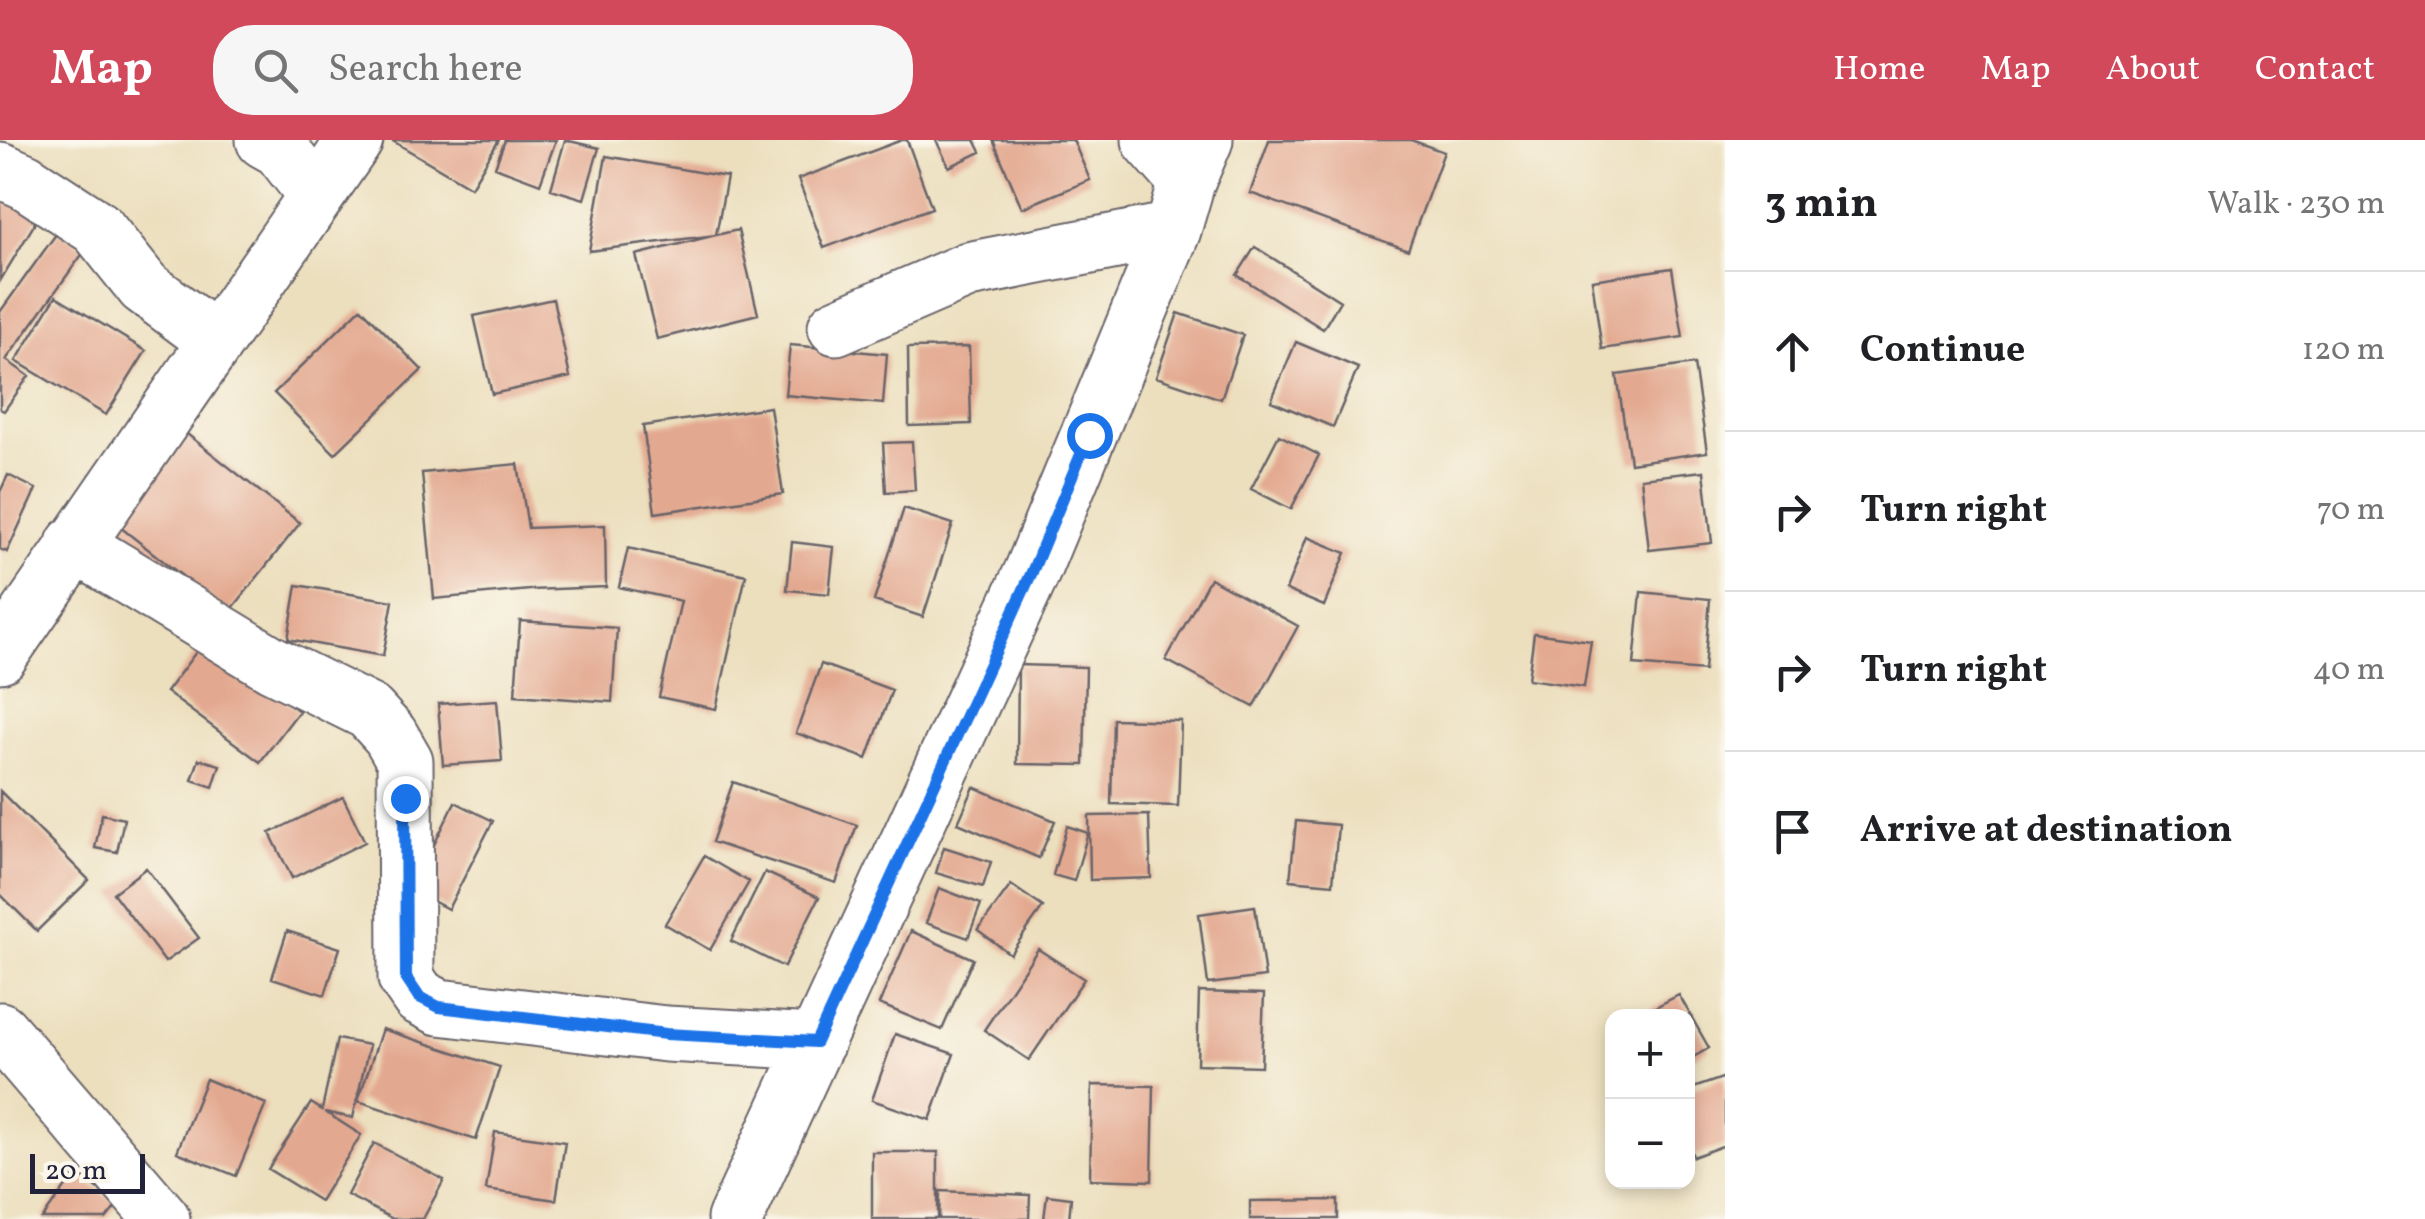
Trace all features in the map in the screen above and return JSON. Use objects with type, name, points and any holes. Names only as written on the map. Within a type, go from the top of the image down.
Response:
[{"type":"street","points":[[264,140],[280,149],[315,194]]},
{"type":"street","points":[[0,655],[354,140]]},
{"type":"street","points":[[1150,140],[1189,184]]},
{"type":"street","points":[[0,170],[25,181],[97,228],[144,287],[215,340]]},
{"type":"street","points":[[836,326],[1189,184]]},
{"type":"street","points":[[735,1219],[1032,572],[1189,184]]},
{"type":"street","points":[[74,544],[272,664],[369,712],[390,735],[404,761],[406,978],[419,997],[439,1007],[666,1034],[816,1042]]},
{"type":"street","points":[[0,1030],[162,1219]]},
{"type":"building","points":[[391,140],[499,140],[471,187]]},
{"type":"building","points":[[505,140],[556,140],[540,184],[495,167]]},
{"type":"building","points":[[565,140],[599,148],[584,199],[551,189]]},
{"type":"building","points":[[907,140],[932,208],[824,248],[798,179]]},
{"type":"building","points":[[936,140],[975,140],[981,152],[949,167]]},
{"type":"building","points":[[993,140],[1073,140],[1090,180],[1022,208]]},
{"type":"building","points":[[1269,140],[1411,140],[1444,152],[1408,250],[1250,193]]},
{"type":"building","points":[[606,156],[727,177],[716,235],[589,251]]},
{"type":"building","points":[[0,191],[40,215],[0,281]]},
{"type":"building","points":[[59,230],[86,249],[6,360],[29,376],[4,411],[0,409],[0,312]]},
{"type":"building","points":[[738,230],[758,314],[657,339],[636,255]]},
{"type":"building","points":[[1255,247],[1340,301],[1323,329],[1237,275]]},
{"type":"building","points":[[1672,268],[1683,337],[1602,349],[1592,280]]},
{"type":"building","points":[[56,296],[146,351],[106,415],[16,361]]},
{"type":"building","points":[[553,299],[570,377],[492,394],[474,316]]},
{"type":"building","points":[[361,308],[422,370],[335,454],[274,393]]},
{"type":"building","points":[[1178,313],[1243,335],[1221,399],[1156,377]]},
{"type":"building","points":[[1296,342],[1358,368],[1333,427],[1271,401]]},
{"type":"building","points":[[790,345],[887,354],[883,404],[785,395]]},
{"type":"building","points":[[969,347],[971,424],[909,426],[908,348]]},
{"type":"building","points":[[1694,364],[1707,452],[1630,463],[1617,375]]},
{"type":"building","points":[[770,407],[783,494],[655,513],[643,426]]},
{"type":"building","points":[[187,434],[300,523],[229,613],[115,523]]},
{"type":"building","points":[[1279,435],[1319,455],[1291,509],[1251,489]]},
{"type":"building","points":[[912,442],[915,490],[886,492],[883,443]]},
{"type":"building","points":[[518,464],[528,528],[605,525],[606,587],[434,599],[422,473]]},
{"type":"building","points":[[1704,471],[1712,543],[1649,550],[1641,478]]},
{"type":"building","points":[[8,475],[36,489],[7,552],[0,549],[0,492]]},
{"type":"building","points":[[904,508],[953,524],[923,617],[874,601]]},
{"type":"building","points":[[1307,537],[1346,553],[1324,606],[1286,590]]},
{"type":"building","points":[[792,542],[834,547],[829,594],[787,590]]},
{"type":"building","points":[[628,548],[746,575],[716,709],[659,697],[681,601],[619,587]]},
{"type":"building","points":[[1210,578],[1298,626],[1254,707],[1166,660]]},
{"type":"building","points":[[297,585],[393,601],[383,656],[288,639]]},
{"type":"building","points":[[1641,592],[1710,599],[1704,671],[1634,665]]},
{"type":"building","points":[[520,621],[617,628],[612,702],[515,695]]},
{"type":"building","points":[[1534,633],[1591,641],[1584,687],[1528,679]]},
{"type":"building","points":[[205,640],[299,711],[260,762],[166,692]]},
{"type":"building","points":[[821,664],[892,690],[867,759],[796,733]]},
{"type":"building","points":[[1018,665],[1086,667],[1084,765],[1017,764]]},
{"type":"building","points":[[497,700],[502,761],[443,765],[438,704]]},
{"type":"building","points":[[1113,719],[1181,721],[1178,806],[1111,804]]},
{"type":"building","points":[[199,759],[220,765],[213,787],[192,780]]},
{"type":"building","points":[[733,782],[857,825],[836,883],[712,842]]},
{"type":"building","points":[[974,787],[1055,821],[1039,858],[958,823]]},
{"type":"building","points":[[0,791],[89,880],[37,931],[0,894]]},
{"type":"building","points":[[343,797],[365,842],[292,878],[270,833]]},
{"type":"building","points":[[455,802],[493,821],[448,909],[412,890]]},
{"type":"building","points":[[102,814],[124,819],[117,852],[95,848]]},
{"type":"building","points":[[1149,815],[1151,878],[1090,880],[1089,816]]},
{"type":"building","points":[[1296,821],[1338,825],[1333,884],[1290,880]]},
{"type":"building","points":[[1067,826],[1088,833],[1074,881],[1053,875]]},
{"type":"building","points":[[944,847],[991,862],[983,887],[936,873]]},
{"type":"building","points":[[704,856],[749,882],[710,950],[665,924]]},
{"type":"building","points":[[146,868],[199,938],[165,962],[113,893]]},
{"type":"building","points":[[765,872],[819,897],[784,967],[731,941]]},
{"type":"building","points":[[1011,885],[1043,907],[1010,954],[978,930]]},
{"type":"building","points":[[939,888],[981,904],[968,938],[926,923]]},
{"type":"building","points":[[1255,906],[1265,977],[1208,984],[1199,914]]},
{"type":"building","points":[[287,931],[340,948],[325,995],[272,978]]},
{"type":"building","points":[[911,931],[973,959],[942,1030],[879,1004]]},
{"type":"building","points":[[1038,949],[1084,979],[1029,1060],[984,1030]]},
{"type":"building","points":[[1199,992],[1264,994],[1261,1066],[1197,1064]]},
{"type":"building","points":[[1679,995],[1687,1009],[1652,1009]]},
{"type":"building","points":[[1695,1023],[1709,1048],[1695,1056]]},
{"type":"building","points":[[382,1029],[500,1067],[476,1140],[358,1101]]},
{"type":"building","points":[[895,1034],[954,1054],[930,1120],[872,1100]]},
{"type":"building","points":[[337,1039],[369,1045],[353,1118],[325,1112],[361,1135],[320,1201],[268,1169],[311,1103],[322,1110]]},
{"type":"building","points":[[1725,1077],[1725,1145],[1695,1156],[1695,1099],[1695,1088]]},
{"type":"building","points":[[206,1079],[266,1104],[236,1176],[177,1152]]},
{"type":"building","points":[[1092,1085],[1154,1086],[1152,1181],[1090,1179]]},
{"type":"building","points":[[495,1132],[565,1142],[556,1200],[486,1190]]},
{"type":"building","points":[[374,1143],[444,1180],[423,1219],[393,1219],[347,1195]]},
{"type":"building","points":[[872,1152],[938,1152],[938,1219],[872,1219]]},
{"type":"building","points":[[76,1173],[118,1204],[106,1219],[42,1219]]},
{"type":"building","points":[[940,1191],[1030,1195],[1029,1219],[939,1219]]},
{"type":"building","points":[[1047,1195],[1071,1198],[1069,1219],[1044,1219]]},
{"type":"building","points":[[1338,1200],[1338,1219],[1250,1219],[1250,1201]]},
{"type":"route","points":[[405,798],[406,978],[419,997],[439,1007],[666,1034],[816,1042],[1032,572],[1089,435]]}]
